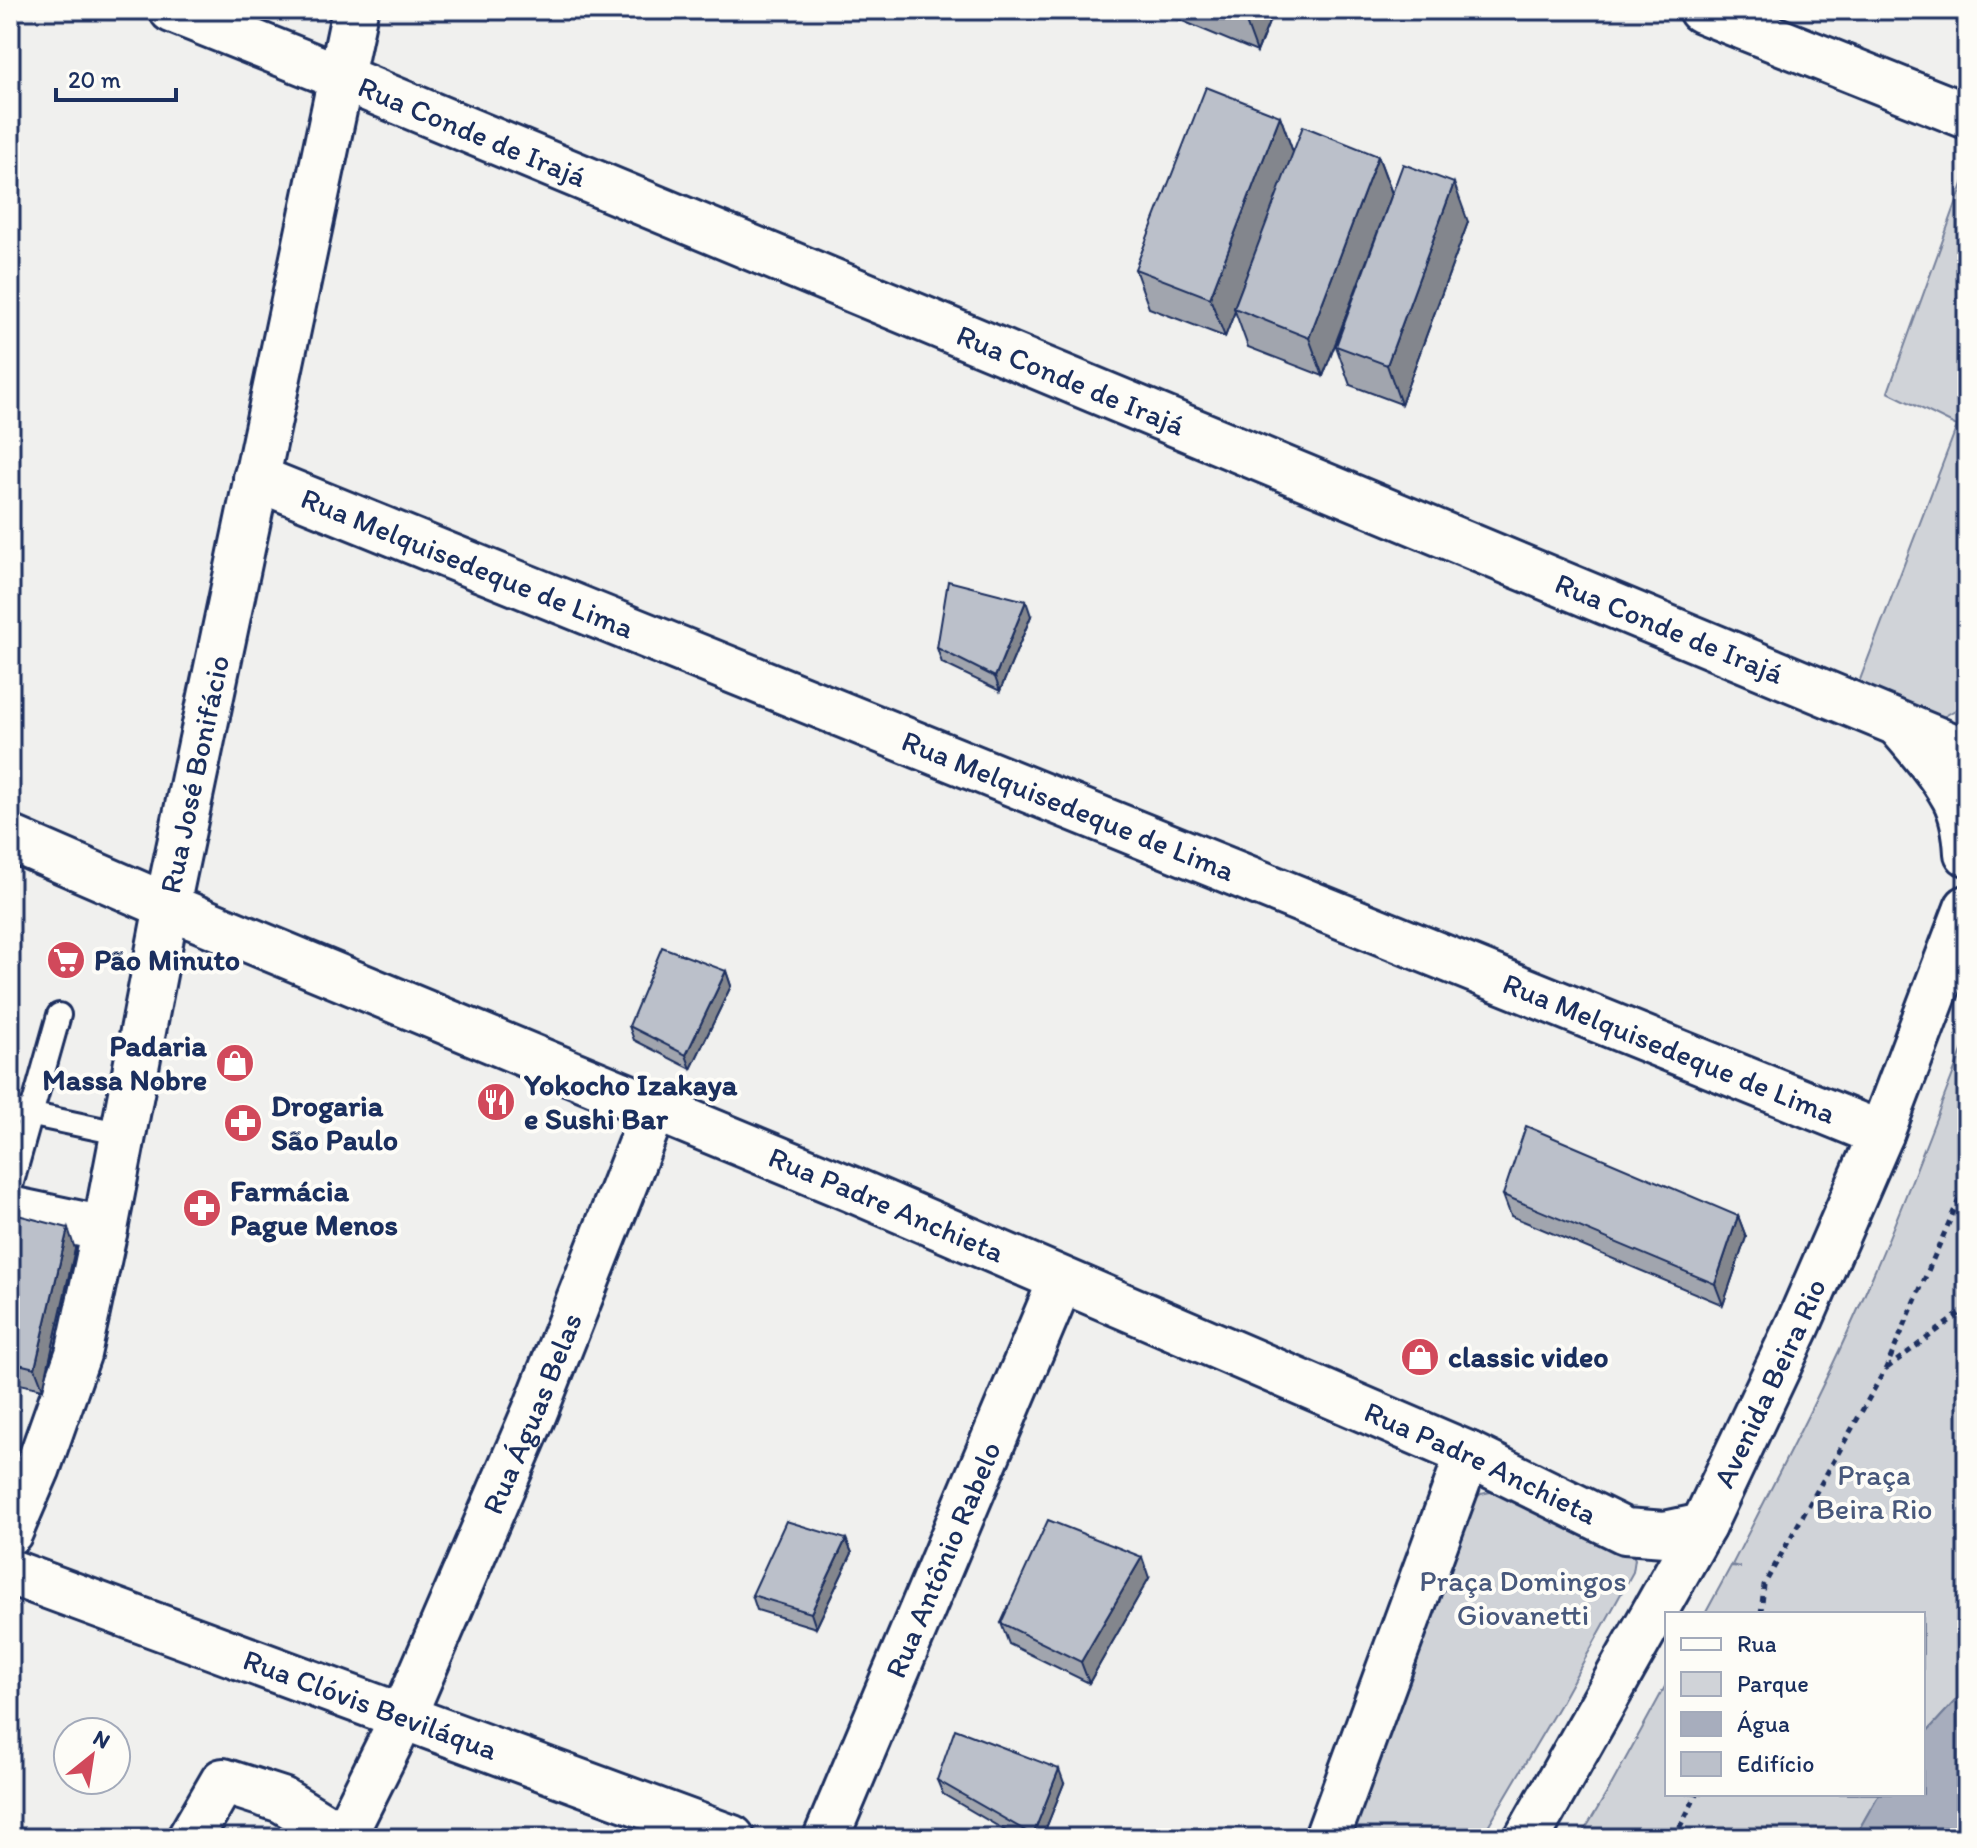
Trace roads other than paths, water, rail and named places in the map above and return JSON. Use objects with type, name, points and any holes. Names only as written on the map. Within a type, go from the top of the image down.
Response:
[{"type":"main road","name":"Rua Conde de Irajá","points":[[172,10],[1967,752]]},
{"type":"main road","name":"Rua José Bonifácio","points":[[10,1532],[38,1467],[78,1354],[167,906],[355,10]]},
{"type":"main road","points":[[1701,10],[1967,116]]},
{"type":"main road","name":"Rua Melquisedeque de Lima","points":[[256,478],[1881,1134]]},
{"type":"main road","points":[[1898,723],[1933,730],[1967,720]]},
{"type":"main road","points":[[1898,723],[1954,798],[1966,832],[1967,853]]},
{"type":"main road","name":"Rua Padre Anchieta","points":[[10,838],[655,1107],[1468,1454],[1625,1531],[1665,1534],[1703,1526]]},
{"type":"main road","name":"Avenida Beira Rio","points":[[1527,1838],[1703,1526],[1798,1325],[1881,1134],[1967,908]]},
{"type":"main road","name":"Rua Águas Belas","points":[[343,1838],[403,1717],[535,1411],[655,1107]]},
{"type":"main road","points":[[10,1209],[105,1229]]},
{"type":"main road","name":"Rua Antônio Rabelo","points":[[826,1838],[1061,1280]]},
{"type":"main road","points":[[1327,1838],[1468,1454]]},
{"type":"main road","name":"Rua Padre Anchieta","points":[[1625,1531],[1644,1557],[1658,1607]]},
{"type":"main road","name":"Rua Clóvis Beviláqua","points":[[10,1572],[732,1838]]},
{"type":"main road","points":[[190,1838],[223,1781],[282,1800],[343,1838]]},
{"type":"lane","points":[[10,1189],[20,1112],[59,1015]]},
{"type":"lane","points":[[20,1112],[123,1134]]},
{"type":"water","points":[[1967,1688],[1967,1838],[1854,1838],[1878,1796],[1925,1796],[1925,1734]]},
{"type":"place","name":"Pão Minuto","points":[[66,960]]},
{"type":"place","name":"Padaria Massa Nobre","points":[[235,1063]]},
{"type":"place","name":"Yokocho Izakaya e Sushi Bar","points":[[496,1102]]},
{"type":"place","name":"Drogaria São Paulo","points":[[243,1123]]},
{"type":"place","name":"Farmácia Pague Menos","points":[[202,1208]]},
{"type":"place","name":"classic video","points":[[1420,1357]]},
{"type":"park label","name":"Praça Beira Rio","points":[[1874,1492]]},
{"type":"park label","name":"Praça Domingos Giovanetti","points":[[1523,1598]]}]
